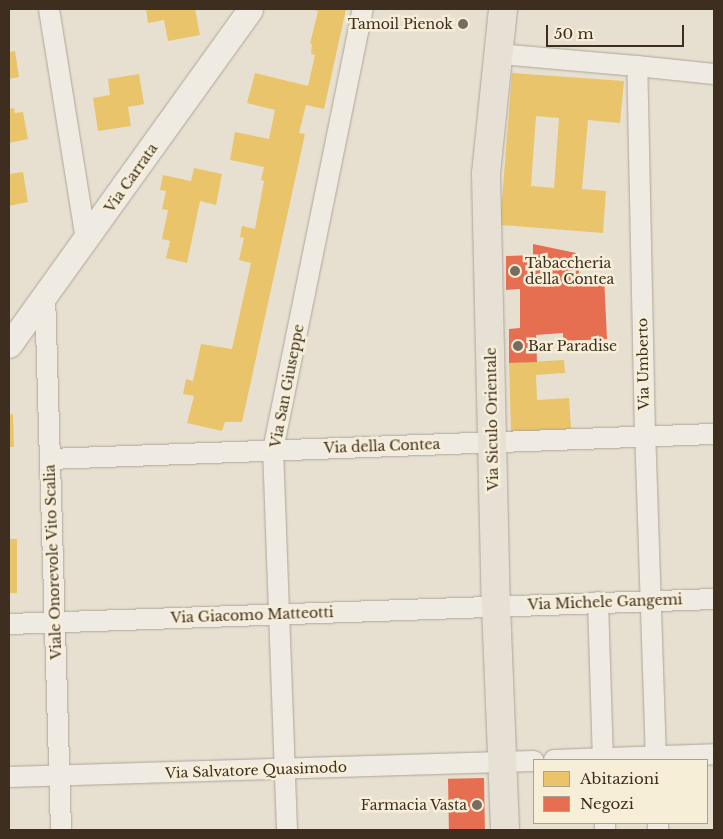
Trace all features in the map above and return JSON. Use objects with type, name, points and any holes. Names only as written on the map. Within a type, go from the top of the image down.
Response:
[{"type":"main road","name":"Via Siculo Orientale","points":[[502,9],[486,174],[496,605],[505,830]]},
{"type":"street","points":[[49,9],[86,240]]},
{"type":"street","name":"Via Carrata","points":[[9,345],[250,9]]},
{"type":"street","name":"Via San Giuseppe","points":[[287,830],[273,450],[363,9]]},
{"type":"street","points":[[499,54],[714,74]]},
{"type":"street","name":"Via Umberto","points":[[637,66],[652,753]]},
{"type":"street","name":"Viale Onorevole Vito Scalia","points":[[45,294],[61,830]]},
{"type":"street","name":"Via della Contea","points":[[50,459],[714,434]]},
{"type":"street","name":"Via Michele Gangemi","points":[[496,605],[714,598]]},
{"type":"street","points":[[598,602],[603,759],[652,753],[714,754]]},
{"type":"street","name":"Via Giacomo Matteotti","points":[[9,624],[496,605]]},
{"type":"street","name":"Via Salvatore Quasimodo","points":[[9,777],[533,761]]},
{"type":"building: Abitazioni","points":[[146,9],[195,9],[200,35],[168,41],[164,20],[148,23]]},
{"type":"building: Abitazioni","points":[[311,9],[346,9],[324,109],[306,105],[299,133],[305,134],[242,422],[225,422],[222,431],[187,423],[194,396],[183,394],[186,379],[193,381],[201,344],[232,349],[251,263],[239,260],[244,238],[240,237],[242,226],[255,229],[264,181],[261,180],[264,167],[230,160],[235,132],[269,139],[275,110],[247,103],[255,73],[308,86],[315,55],[311,54],[312,44],[310,44],[318,11]]},
{"type":"building: Abitazioni","points":[[15,51],[19,77],[9,79],[9,52]]},
{"type":"building: Abitazioni","points":[[512,73],[624,81],[620,123],[588,120],[582,189],[606,191],[603,233],[500,225]],"holes":[[[536,116],[559,118],[554,188],[531,186]]]},
{"type":"building: Abitazioni","points":[[139,74],[144,104],[128,107],[131,126],[98,131],[93,98],[110,95],[108,79]]},
{"type":"building: Abitazioni","points":[[14,108],[15,113],[23,112],[28,139],[9,143],[9,109]]},
{"type":"building: Abitazioni","points":[[194,168],[222,174],[216,205],[200,201],[187,263],[166,258],[170,241],[162,239],[168,210],[162,209],[166,191],[160,190],[163,175],[191,181]]},
{"type":"building: Abitazioni","points":[[23,172],[28,202],[9,206],[9,174]]},
{"type":"building: Abitazioni","points":[[564,360],[565,373],[536,375],[537,400],[569,398],[571,430],[511,433],[509,363]]},
{"type":"building: Abitazioni","points":[[13,414],[14,447],[9,447],[9,415]]},
{"type":"building: Abitazioni","points":[[9,539],[17,539],[17,593],[9,593]]},
{"type":"building: Negozi","points":[[533,244],[576,253],[580,278],[604,276],[607,339],[563,341],[563,333],[536,335],[537,362],[509,363],[509,329],[520,328],[520,289],[506,290],[506,256],[533,255]]},
{"type":"building: Negozi","points":[[484,778],[485,830],[449,830],[448,779]]},
{"type":"place","name":"Tamoil Pienok","points":[[463,24]]},
{"type":"place","name":"Tabaccheria della Contea","points":[[515,271]]},
{"type":"place","name":"Bar Paradise","points":[[518,346]]},
{"type":"place","name":"Farmacia Vasta","points":[[477,805]]}]
